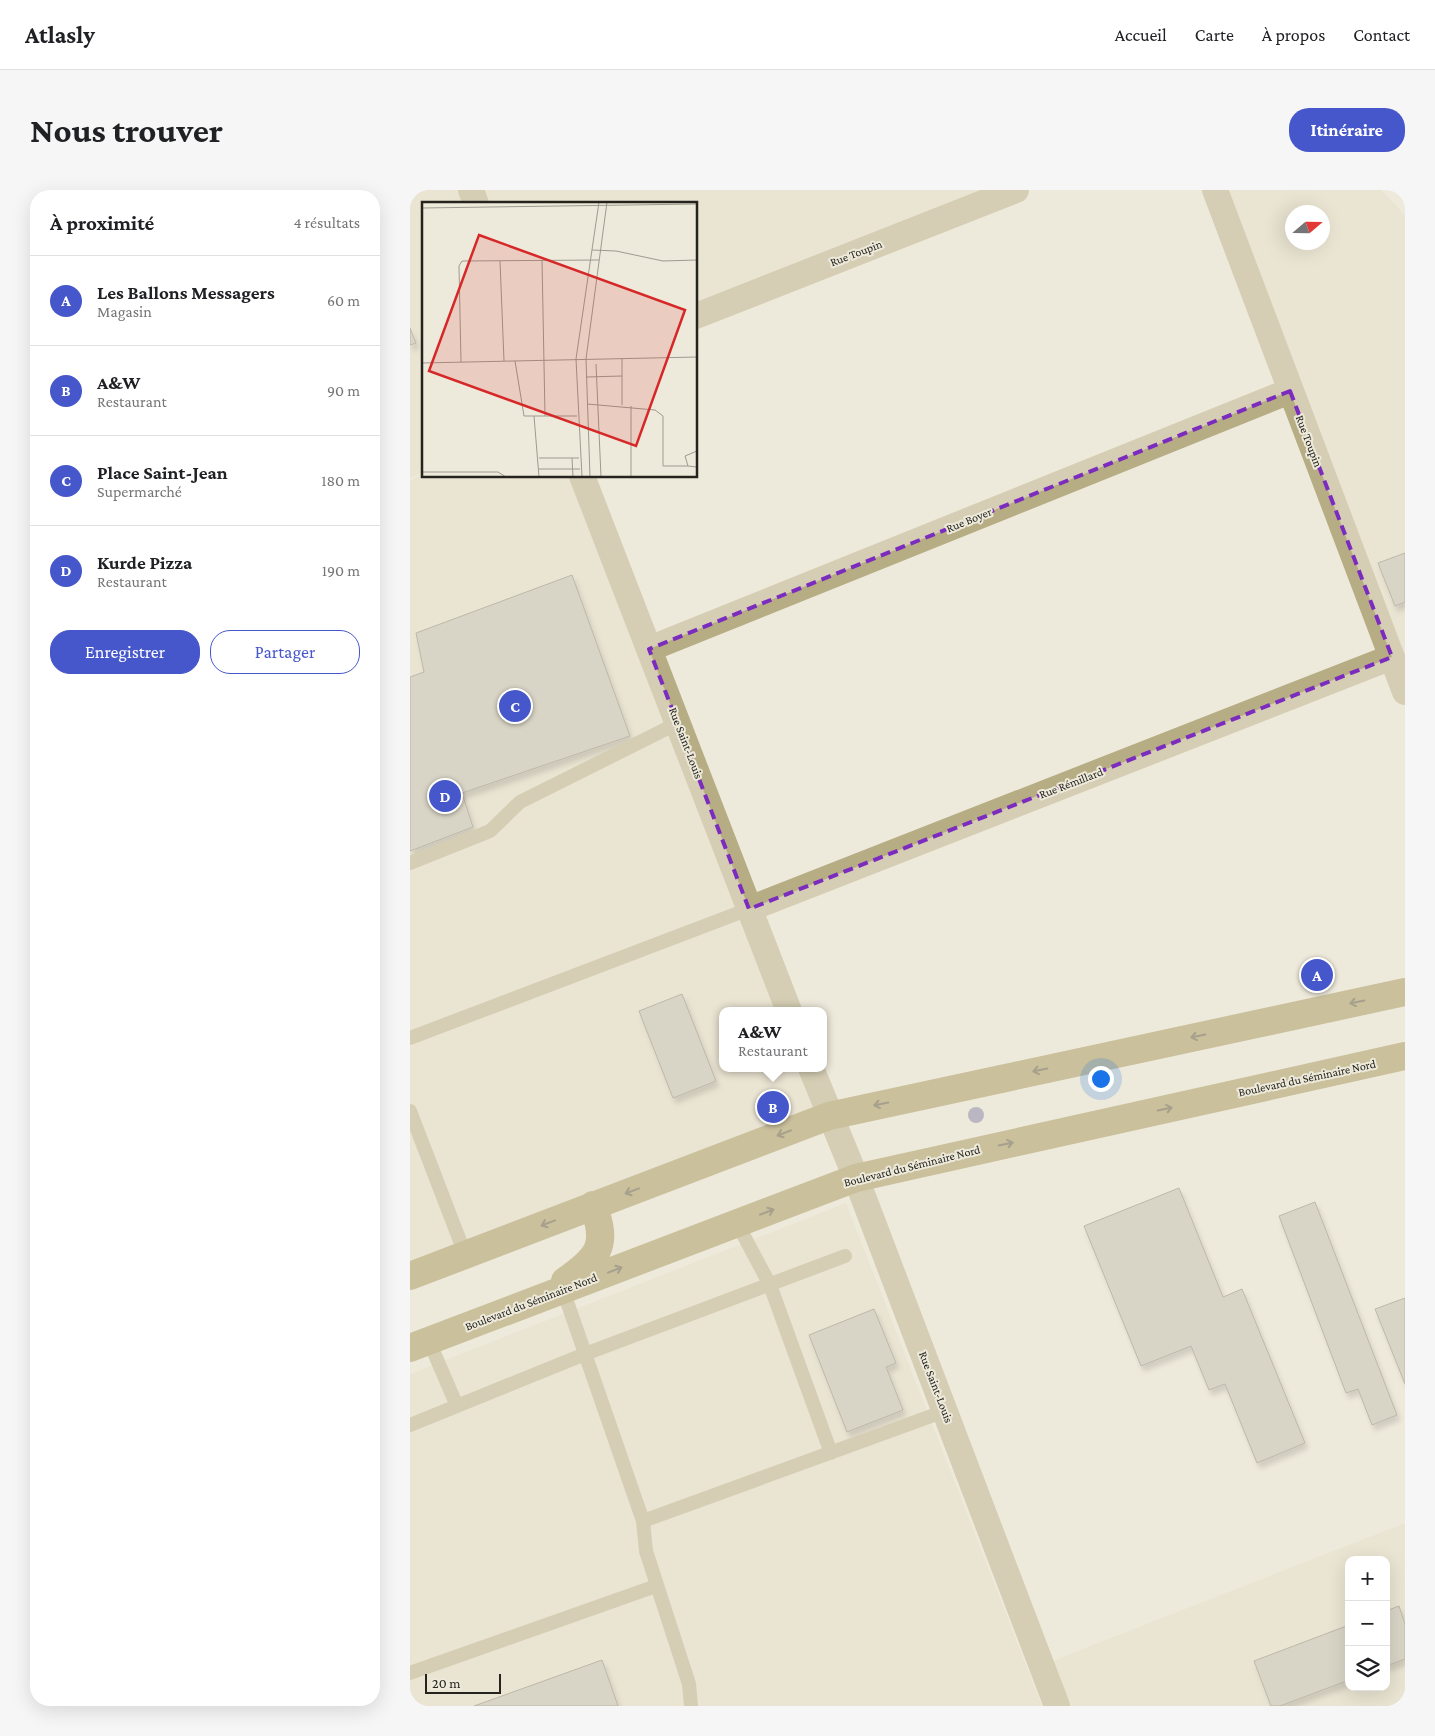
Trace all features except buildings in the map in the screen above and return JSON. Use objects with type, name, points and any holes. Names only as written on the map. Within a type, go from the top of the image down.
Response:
[{"type":"main road","points":[[410,1276],[829,1116],[1405,992]]},
{"type":"main road","name":"Boulevard du Séminaire Nord","points":[[420,1344],[856,1178],[1405,1056]]},
{"type":"main road","points":[[536,1300],[587,1265],[602,1243],[600,1221],[593,1205]]},
{"type":"street","points":[[471,190],[475,202]]},
{"type":"street","name":"Rue Toupin","points":[[698,315],[1016,190]]},
{"type":"street","name":"Rue Toupin","points":[[1215,190],[1405,692]]},
{"type":"street","name":"Rue Boyer","points":[[649,649],[1290,390]]},
{"type":"street","name":"Rue Saint-Louis","points":[[583,478],[787,1007]]},
{"type":"street","name":"Rue Rémillard","points":[[750,909],[1392,657]]},
{"type":"street","name":"Rue Saint-Louis","points":[[812,1072],[856,1178],[1058,1706]]},
{"type":"lane","points":[[410,863],[490,831],[520,802],[678,723]]},
{"type":"lane","points":[[410,1038],[750,909]]},
{"type":"lane","points":[[410,1111],[465,1254]]},
{"type":"lane","points":[[737,1223],[770,1285],[831,1453]]},
{"type":"lane","points":[[410,1425],[585,1354],[845,1256]]},
{"type":"lane","points":[[562,1290],[643,1521],[646,1551],[689,1684],[691,1706]]},
{"type":"lane","points":[[420,1344],[457,1406]]},
{"type":"lane","points":[[643,1521],[945,1411]]},
{"type":"lane","points":[[410,1673],[656,1586]]},
{"type":"highlighted area","points":[[1290,391],[1392,657],[749,909],[649,649]]},
{"type":"shaded area","points":[[410,190],[1018,190],[698,315],[698,202],[422,202],[422,473],[410,478]]},
{"type":"shaded area","points":[[1215,190],[1381,190],[1405,215],[1405,692]]},
{"type":"shaded area","points":[[422,475],[422,478],[583,478],[787,1007],[719,1007],[719,1072],[812,1072],[829,1116],[410,1276],[410,480]]},
{"type":"shaded area","points":[[846,1203],[1042,1706],[410,1706],[410,1374]]},
{"type":"shaded area","points":[[1405,1523],[1405,1706],[1057,1706],[1042,1665]]},
{"type":"place","name":"Place Saint-Jean","points":[[515,706]]},
{"type":"place","name":"Kurde Pizza","points":[[445,796]]},
{"type":"place","name":"Les Ballons Messagers","points":[[1317,975]]},
{"type":"place","name":"A&W","points":[[773,1107]]}]
